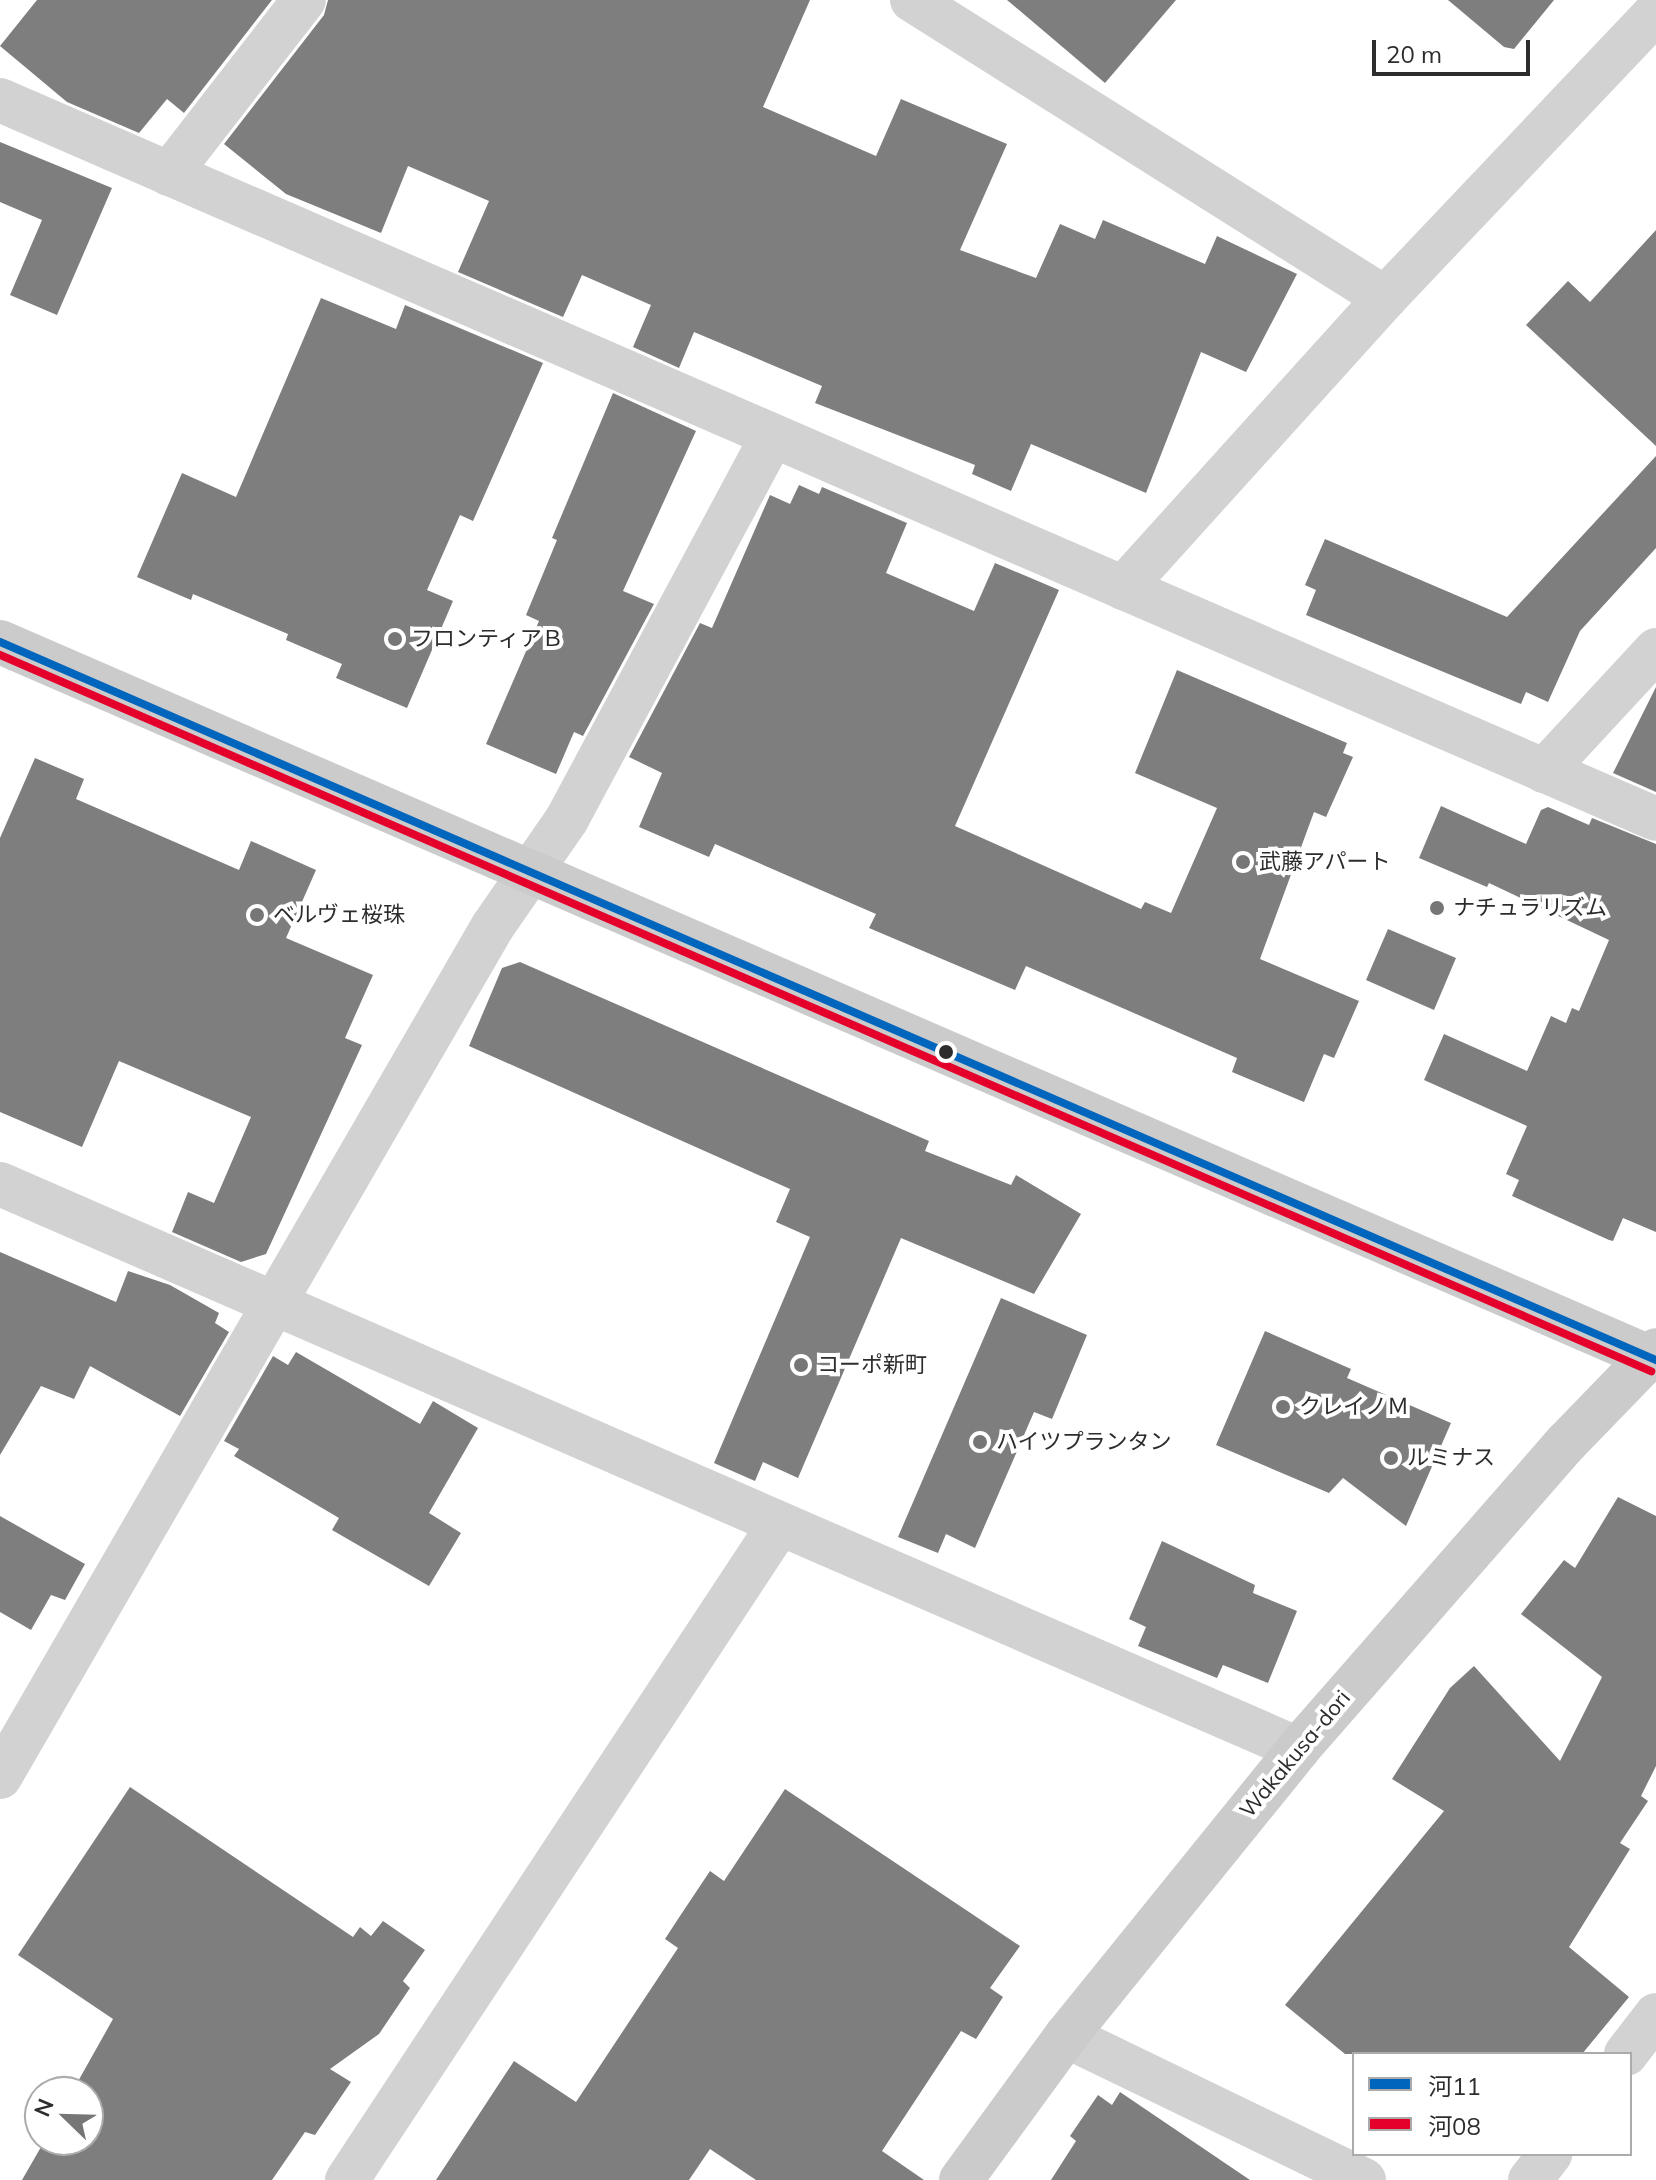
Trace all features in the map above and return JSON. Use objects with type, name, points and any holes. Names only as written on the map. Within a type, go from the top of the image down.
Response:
[{"type":"main road","points":[[0,642],[1654,1356]]},
{"type":"main road","name":"Wakakusa-dori","points":[[961,2180],[1066,2036],[1298,1749],[1566,1443],[1654,1356]]},
{"type":"street","points":[[169,174],[304,0]]},
{"type":"street","points":[[912,0],[1385,298]]},
{"type":"street","points":[[1123,588],[1641,12]]},
{"type":"street","points":[[0,100],[1656,819]]},
{"type":"street","points":[[0,1777],[493,926],[567,819],[772,437]]},
{"type":"street","points":[[1544,771],[1656,650]]},
{"type":"street","points":[[0,1184],[1298,1749]]},
{"type":"street","points":[[347,2180],[779,1525]]},
{"type":"street","points":[[1628,2052],[1656,2015]]},
{"type":"street","points":[[1066,2036],[1364,2180]]},
{"type":"street","points":[[1530,2180],[1548,2156]]},
{"type":"building","points":[[37,0],[272,0],[184,113],[167,99],[139,133],[67,102],[0,46]]},
{"type":"building","points":[[328,0],[810,0],[763,107],[876,156],[901,99],[1007,144],[960,250],[1036,278],[1060,224],[1095,239],[1103,220],[1205,264],[1217,236],[1297,274],[1246,372],[1201,352],[1146,493],[1031,444],[1011,491],[972,474],[975,465],[815,403],[822,386],[694,332],[679,368],[633,347],[651,305],[582,275],[563,317],[458,272],[489,201],[408,166],[381,233],[286,194],[224,144],[324,15]]},
{"type":"building","points":[[1007,0],[1176,0],[1105,83]]},
{"type":"building","points":[[1448,0],[1554,0],[1514,49],[1504,47]]},
{"type":"building","points":[[0,142],[112,188],[57,315],[10,295],[42,220],[0,202]]},
{"type":"building","points":[[1656,230],[1656,446],[1526,325],[1568,281],[1590,302]]},
{"type":"building","points":[[321,298],[396,329],[405,305],[543,363],[473,521],[460,515],[427,590],[453,601],[407,708],[336,678],[342,664],[286,640],[288,634],[193,594],[191,600],[137,577],[182,473],[236,497]]},
{"type":"building","points":[[613,393],[696,431],[623,591],[654,604],[583,736],[574,732],[556,774],[486,744],[539,621],[526,615],[557,540],[552,538]]},
{"type":"building","points":[[1656,456],[1656,548],[1580,631],[1548,702],[1526,692],[1521,704],[1306,615],[1316,590],[1305,585],[1325,539],[1507,617]]},
{"type":"building","points":[[799,485],[819,494],[822,487],[907,523],[886,573],[974,611],[995,563],[1059,590],[955,826],[1141,909],[1145,902],[1171,913],[1217,808],[1135,773],[1177,670],[1347,743],[1343,753],[1353,757],[1326,817],[1314,812],[1260,959],[1359,1001],[1334,1058],[1324,1054],[1304,1102],[1232,1072],[1237,1058],[1026,966],[1015,990],[869,928],[876,914],[715,844],[709,857],[639,827],[662,773],[629,757],[700,623],[712,628],[770,495],[790,504]]},
{"type":"building","points":[[1656,687],[1656,792],[1613,773]]},
{"type":"building","points":[[35,758],[84,779],[76,799],[239,870],[251,841],[316,870],[286,938],[373,975],[345,1038],[362,1045],[266,1254],[241,1262],[172,1232],[188,1192],[214,1203],[251,1117],[119,1061],[82,1147],[0,1112],[0,838]]},
{"type":"building","points":[[1441,806],[1526,844],[1541,810],[1548,807],[1589,825],[1592,818],[1656,844],[1656,1232],[1623,1218],[1613,1241],[1609,1240],[1512,1196],[1519,1180],[1506,1174],[1527,1126],[1424,1080],[1444,1034],[1527,1071],[1551,1016],[1566,1023],[1572,1008],[1579,1011],[1609,940],[1489,883],[1487,887],[1419,858]]},
{"type":"building","points":[[1388,929],[1456,958],[1434,1010],[1366,980]]},
{"type":"building","points":[[520,962],[929,1141],[925,1151],[1011,1185],[1016,1175],[1081,1214],[1034,1294],[901,1238],[798,1478],[763,1462],[755,1481],[714,1463],[810,1237],[776,1222],[790,1189],[469,1046],[502,968]]},
{"type":"building","points":[[0,1252],[116,1302],[128,1271],[170,1285],[219,1313],[215,1323],[229,1332],[180,1416],[90,1366],[74,1399],[41,1386],[0,1455]]},
{"type":"building","name":"ハイツプランタン","points":[[1001,1298],[1087,1335],[1052,1419],[1034,1412],[975,1548],[946,1534],[938,1553],[898,1537]]},
{"type":"building","points":[[1265,1331],[1351,1369],[1347,1378],[1451,1423],[1406,1526],[1343,1478],[1329,1493],[1216,1445]]},
{"type":"building","points":[[296,1352],[420,1424],[433,1401],[478,1428],[429,1513],[461,1533],[429,1586],[332,1530],[339,1518],[234,1456],[239,1449],[224,1441],[273,1356],[288,1365]]},
{"type":"building","points":[[1618,1497],[1656,1516],[1656,1766],[1641,1796],[1648,1801],[1620,1843],[1630,1849],[1569,1947],[1629,1997],[1584,2052],[1345,2054],[1285,2005],[1444,1811],[1392,1779],[1450,1688],[1474,1666],[1560,1761],[1602,1677],[1521,1614],[1564,1560],[1575,1568]]},
{"type":"building","points":[[0,1516],[85,1564],[65,1600],[51,1595],[31,1630],[0,1612]]},
{"type":"building","points":[[1162,1541],[1255,1585],[1253,1593],[1297,1611],[1268,1683],[1223,1665],[1217,1678],[1138,1646],[1146,1627],[1129,1619]]},
{"type":"building","points":[[130,1787],[353,1937],[360,1927],[371,1936],[383,1921],[425,1950],[403,1981],[410,1988],[379,2034],[330,2069],[351,2082],[315,2135],[305,2132],[272,2180],[22,2180],[36,2156],[104,2156],[104,2076],[81,2076],[113,2019],[18,1955]]},
{"type":"building","points":[[785,1789],[1020,1946],[990,1988],[1003,1997],[976,2039],[961,2031],[882,2151],[924,2180],[756,2180],[710,2149],[689,2180],[436,2180],[514,2061],[576,2102],[678,1948],[665,1939],[710,1871],[724,1881]]},
{"type":"building","points":[[1120,2092],[1250,2180],[1051,2180],[1076,2141],[1070,2136],[1098,2095],[1112,2105]]},
{"type":"transit line","name":"河11","points":[[0,642],[1656,1360]]},
{"type":"transit line","name":"河08","points":[[0,655],[1651,1371]]},
{"type":"place","name":"フロンティアＢ","points":[[395,639]]},
{"type":"place","name":"武藤アパート","points":[[1243,862]]},
{"type":"place","name":"ナチュラリズム","points":[[1437,908]]},
{"type":"place","name":"ベルヴェ桜珠","points":[[257,915]]},
{"type":"place","name":"コーポ新町","points":[[801,1365]]},
{"type":"place","name":"クレイノＭ","points":[[1283,1407]]},
{"type":"place","name":"ハイツプランタン","points":[[980,1442]]},
{"type":"place","name":"ルミナス","points":[[1391,1458]]}]
